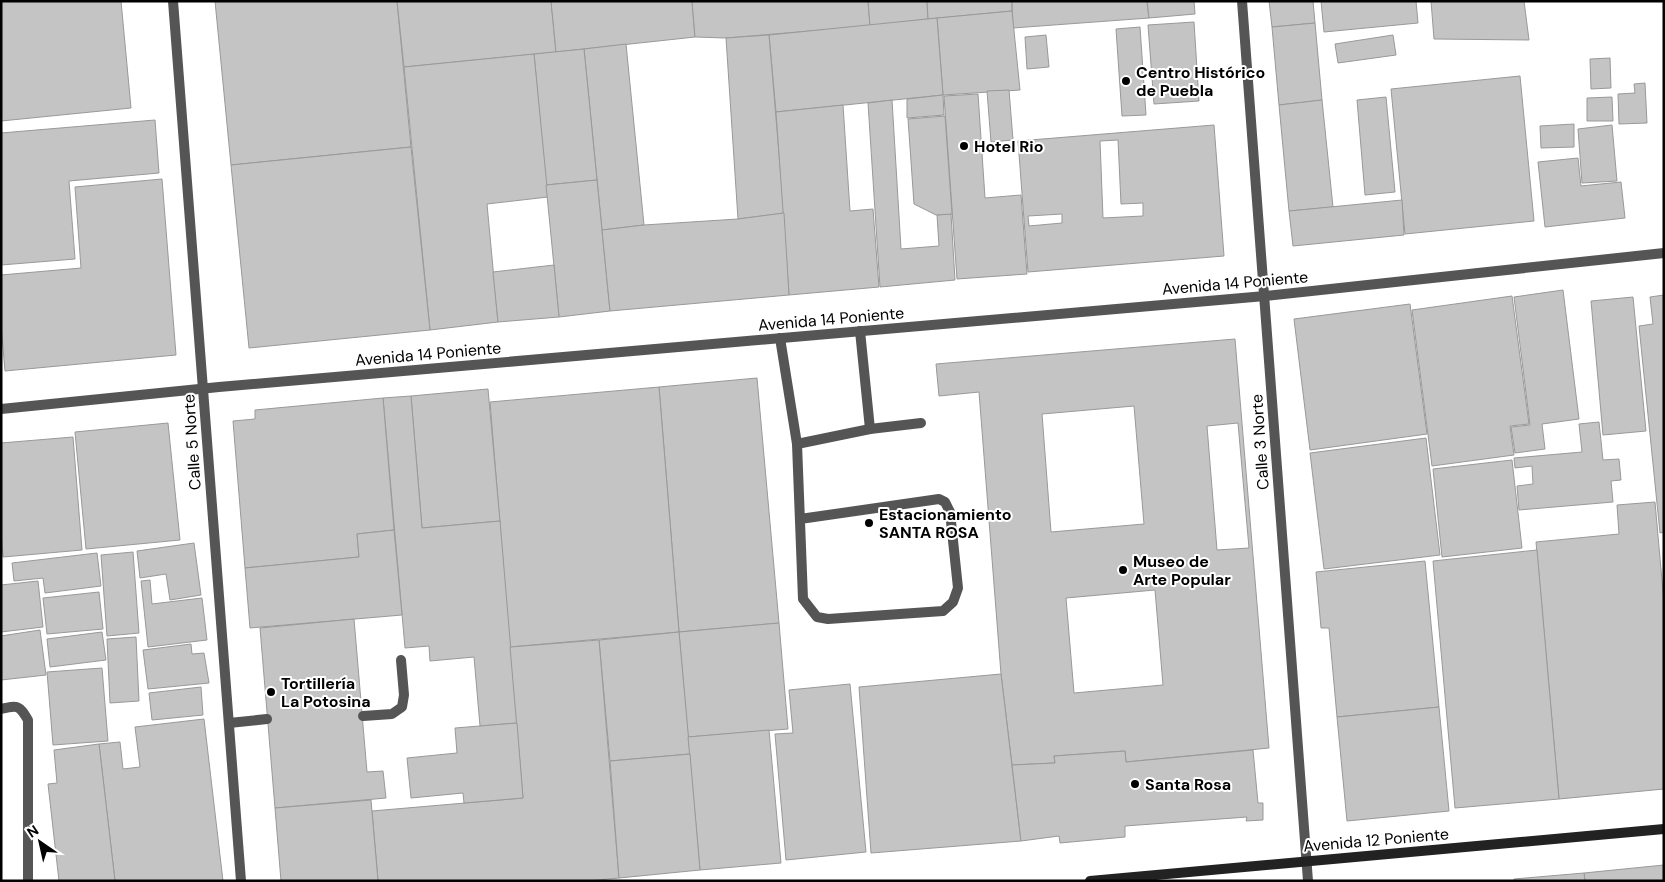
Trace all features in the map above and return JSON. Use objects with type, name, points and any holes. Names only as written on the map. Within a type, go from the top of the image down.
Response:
[{"type":"main road","name":"Avenida 12 Poniente","points":[[1090,881],[1664,829]]},
{"type":"street","name":"Calle 5 Norte","points":[[173,1],[241,881]]},
{"type":"street","name":"Calle 3 Norte","points":[[1242,1],[1308,881]]},
{"type":"street","name":"Avenida 14 Poniente","points":[[1,409],[203,389],[1265,296],[1664,254]]},
{"type":"street","points":[[860,331],[870,429]]},
{"type":"street","points":[[780,338],[797,444],[803,599],[817,618],[828,619],[943,611],[953,602],[958,588],[950,512],[945,502],[939,499],[800,519]]},
{"type":"street","points":[[797,444],[870,429],[921,423]]},
{"type":"street","points":[[363,716],[392,714],[402,707],[404,695],[402,660]]},
{"type":"street","points":[[1,708],[15,706],[22,709],[28,720],[28,881]]},
{"type":"street","points":[[229,722],[267,720]]},
{"type":"building","points":[[1,1],[121,1],[131,108],[1,121]]},
{"type":"building","points":[[215,1],[397,1],[411,147],[231,165]]},
{"type":"building","points":[[397,1],[551,1],[556,52],[404,67]]},
{"type":"building","points":[[551,1],[692,1],[695,37],[556,52]]},
{"type":"building","points":[[692,1],[868,1],[870,26],[726,38],[695,37]]},
{"type":"building","points":[[868,1],[927,1],[928,19],[870,26]]},
{"type":"building","points":[[927,1],[1012,1],[1012,11],[928,19]]},
{"type":"building","points":[[1012,1],[1147,1],[1149,18],[1013,28]]},
{"type":"building","points":[[1147,1],[1194,1],[1195,14],[1149,18]]},
{"type":"building","points":[[1269,1],[1313,1],[1315,23],[1272,27]]},
{"type":"building","points":[[1321,1],[1416,1],[1418,23],[1324,32]]},
{"type":"building","points":[[1431,1],[1524,1],[1529,40],[1434,39]]},
{"type":"building","points":[[1012,11],[1020,90],[943,95],[937,18]]},
{"type":"building","points":[[937,18],[943,95],[776,112],[769,35]]},
{"type":"building","points":[[1194,22],[1199,101],[1154,104],[1148,25]]},
{"type":"building","points":[[1315,23],[1322,100],[1279,105],[1272,27]]},
{"type":"building","points":[[1140,27],[1146,115],[1122,116],[1116,29]]},
{"type":"building","points":[[769,35],[784,213],[738,219],[726,38]]},
{"type":"building","points":[[1046,35],[1049,67],[1027,69],[1025,37]]},
{"type":"building","points":[[1393,35],[1396,55],[1338,63],[1335,44]]},
{"type":"building","points":[[626,44],[644,225],[602,230],[584,49]]},
{"type":"building","points":[[584,49],[597,180],[546,185],[534,54]]},
{"type":"building","points":[[534,54],[548,197],[487,204],[498,322],[430,330],[404,67]]},
{"type":"building","points":[[1610,58],[1611,88],[1591,89],[1590,59]]},
{"type":"building","points":[[1520,76],[1534,221],[1405,234],[1391,89]]},
{"type":"building","points":[[1645,83],[1647,123],[1619,124],[1618,94],[1635,93],[1634,84]]},
{"type":"building","points":[[1009,90],[1013,140],[991,142],[987,91]]},
{"type":"building","name":"Hotel Rio","points":[[978,94],[985,198],[1021,195],[1027,274],[957,279],[944,96]]},
{"type":"building","points":[[943,95],[944,115],[907,118],[907,99]]},
{"type":"building","points":[[1386,97],[1395,192],[1365,195],[1357,100]]},
{"type":"building","points":[[1612,97],[1613,121],[1587,121],[1587,98]]},
{"type":"building","points":[[892,100],[901,249],[939,246],[937,215],[951,214],[955,280],[880,287],[868,103]]},
{"type":"building","points":[[1322,100],[1333,207],[1289,211],[1279,105]]},
{"type":"building","points":[[843,105],[850,211],[873,209],[879,287],[789,295],[776,112]]},
{"type":"building","points":[[945,116],[952,214],[936,215],[914,204],[908,119]]},
{"type":"building","points":[[155,120],[159,173],[69,181],[75,259],[1,265],[1,133]]},
{"type":"building","points":[[1574,124],[1574,147],[1541,148],[1540,126]]},
{"type":"building","points":[[1214,125],[1224,256],[1028,272],[1018,141]],"holes":[[[1118,140],[1121,204],[1143,203],[1143,216],[1103,218],[1100,141]],[[1062,214],[1062,223],[1029,226],[1028,216]]]},
{"type":"building","points":[[1612,125],[1617,181],[1582,183],[1578,129]]},
{"type":"building","points":[[411,147],[430,330],[249,348],[231,165]]},
{"type":"building","points":[[1578,158],[1581,186],[1621,182],[1625,218],[1545,227],[1538,162]]},
{"type":"building","points":[[162,179],[176,355],[5,371],[1,324],[1,275],[81,268],[75,187]]},
{"type":"building","points":[[597,180],[610,311],[559,317],[546,185]]},
{"type":"building","points":[[1402,200],[1404,235],[1293,246],[1289,211]]},
{"type":"building","points":[[784,213],[789,295],[610,311],[602,230],[644,225],[738,219]]},
{"type":"building","points":[[554,265],[559,317],[498,322],[493,272]]},
{"type":"building","points":[[1563,290],[1579,419],[1542,424],[1545,449],[1515,453],[1511,427],[1530,425],[1514,297]]},
{"type":"building","points":[[1664,295],[1664,532],[1660,533],[1639,326],[1653,324],[1650,297]]},
{"type":"building","points":[[1512,296],[1529,424],[1510,426],[1514,455],[1432,466],[1412,310]]},
{"type":"building","points":[[1633,297],[1646,431],[1603,435],[1591,301]]},
{"type":"building","points":[[1410,304],[1427,434],[1310,450],[1294,319]]},
{"type":"building","name":"Museo de Arte Popular","points":[[1235,339],[1269,748],[1126,762],[1125,751],[1054,756],[1055,763],[1012,765],[1001,674],[979,392],[939,396],[936,364]],"holes":[[[1134,406],[1144,524],[1051,532],[1042,414]],[[1238,423],[1249,548],[1217,550],[1207,426]],[[1155,590],[1163,685],[1074,693],[1066,598]]]},
{"type":"building","points":[[757,378],[779,623],[679,632],[659,387]]},
{"type":"building","points":[[659,387],[679,632],[510,647],[490,402]]},
{"type":"building","points":[[488,389],[500,521],[422,528],[411,396]]},
{"type":"building","points":[[411,396],[422,528],[500,521],[517,723],[480,726],[474,657],[430,661],[429,646],[405,648],[383,398]]},
{"type":"building","points":[[383,398],[394,530],[357,534],[359,557],[245,568],[233,421],[255,419],[255,410]]},
{"type":"building","points":[[1599,422],[1603,460],[1619,459],[1621,480],[1611,481],[1613,502],[1519,510],[1517,486],[1533,484],[1532,466],[1515,468],[1514,458],[1582,452],[1579,424]]},
{"type":"building","points":[[168,423],[180,540],[86,549],[75,432]]},
{"type":"building","points":[[73,437],[82,550],[3,557],[1,533],[1,443]]},
{"type":"building","points":[[1426,438],[1440,555],[1324,569],[1310,453]]},
{"type":"building","points":[[1512,460],[1522,548],[1442,557],[1433,469]]},
{"type":"building","points":[[1655,502],[1664,603],[1664,789],[1559,799],[1536,542],[1619,534],[1617,505]]},
{"type":"building","points":[[394,530],[402,615],[250,628],[245,568],[359,557],[357,534]]},
{"type":"building","points":[[194,543],[201,595],[170,600],[166,574],[140,578],[137,551]]},
{"type":"building","points":[[1537,550],[1559,799],[1455,808],[1433,561]]},
{"type":"building","points":[[133,552],[139,633],[107,636],[101,555]]},
{"type":"building","points":[[97,553],[101,586],[45,593],[43,578],[14,581],[12,563]]},
{"type":"building","points":[[1425,561],[1439,707],[1337,717],[1329,628],[1321,628],[1316,572]]},
{"type":"building","points":[[150,580],[152,604],[202,598],[207,640],[148,647],[141,581]]},
{"type":"building","points":[[38,581],[43,627],[1,632],[1,585]]},
{"type":"building","points":[[99,592],[103,629],[47,634],[43,598]]},
{"type":"building","points":[[354,619],[367,772],[383,771],[386,798],[275,808],[260,628]]},
{"type":"building","points":[[779,623],[788,729],[688,737],[679,632]]},
{"type":"building","points":[[40,630],[46,675],[1,680],[1,636]]},
{"type":"building","points":[[102,632],[106,660],[50,667],[47,639]]},
{"type":"building","points":[[679,632],[690,754],[610,761],[599,640]]},
{"type":"building","points":[[136,637],[139,701],[110,703],[107,639]]},
{"type":"building","points":[[599,640],[619,878],[588,881],[378,881],[372,811],[523,798],[510,647]]},
{"type":"building","points":[[191,644],[192,654],[204,653],[209,683],[148,689],[143,650]]},
{"type":"building","points":[[102,668],[108,741],[53,745],[47,672]]},
{"type":"building","points":[[1001,674],[1021,841],[871,853],[859,687]]},
{"type":"building","points":[[850,684],[866,852],[786,860],[775,734],[793,733],[789,690]]},
{"type":"building","points":[[201,687],[203,715],[152,720],[149,693]]},
{"type":"building","points":[[1439,707],[1449,811],[1347,821],[1337,717]]},
{"type":"building","points":[[204,719],[223,881],[115,881],[99,744],[120,742],[123,769],[140,767],[135,727]]},
{"type":"building","points":[[517,723],[523,798],[464,803],[463,793],[411,798],[407,758],[457,753],[455,728]]},
{"type":"building","points":[[769,730],[781,863],[700,870],[688,737]]},
{"type":"building","points":[[99,744],[115,881],[59,881],[48,784],[57,783],[54,750]]},
{"type":"building","name":"Santa Rosa","points":[[1253,750],[1258,803],[1263,803],[1263,820],[1246,821],[1247,817],[1125,826],[1125,837],[1060,843],[1059,836],[1021,841],[1012,765],[1055,763],[1054,756],[1125,751],[1126,762]]},
{"type":"building","points":[[690,754],[700,870],[619,878],[610,761]]},
{"type":"building","points":[[371,800],[378,881],[281,881],[275,808]]},
{"type":"building","points":[[1664,865],[1664,881],[1585,881],[1584,873]]},
{"type":"building","points":[[1584,873],[1585,881],[1514,881],[1514,879]]},
{"type":"place","name":"Centro Histórico de Puebla","points":[[1126,81]]},
{"type":"place","name":"Hotel Rio","points":[[964,146]]},
{"type":"place","name":"Estacionamiento SANTA ROSA","points":[[869,523]]},
{"type":"place","name":"Museo de Arte Popular","points":[[1123,570]]},
{"type":"place","name":"Tortillería La Potosina","points":[[271,692]]},
{"type":"place","name":"Santa Rosa","points":[[1135,784]]}]
